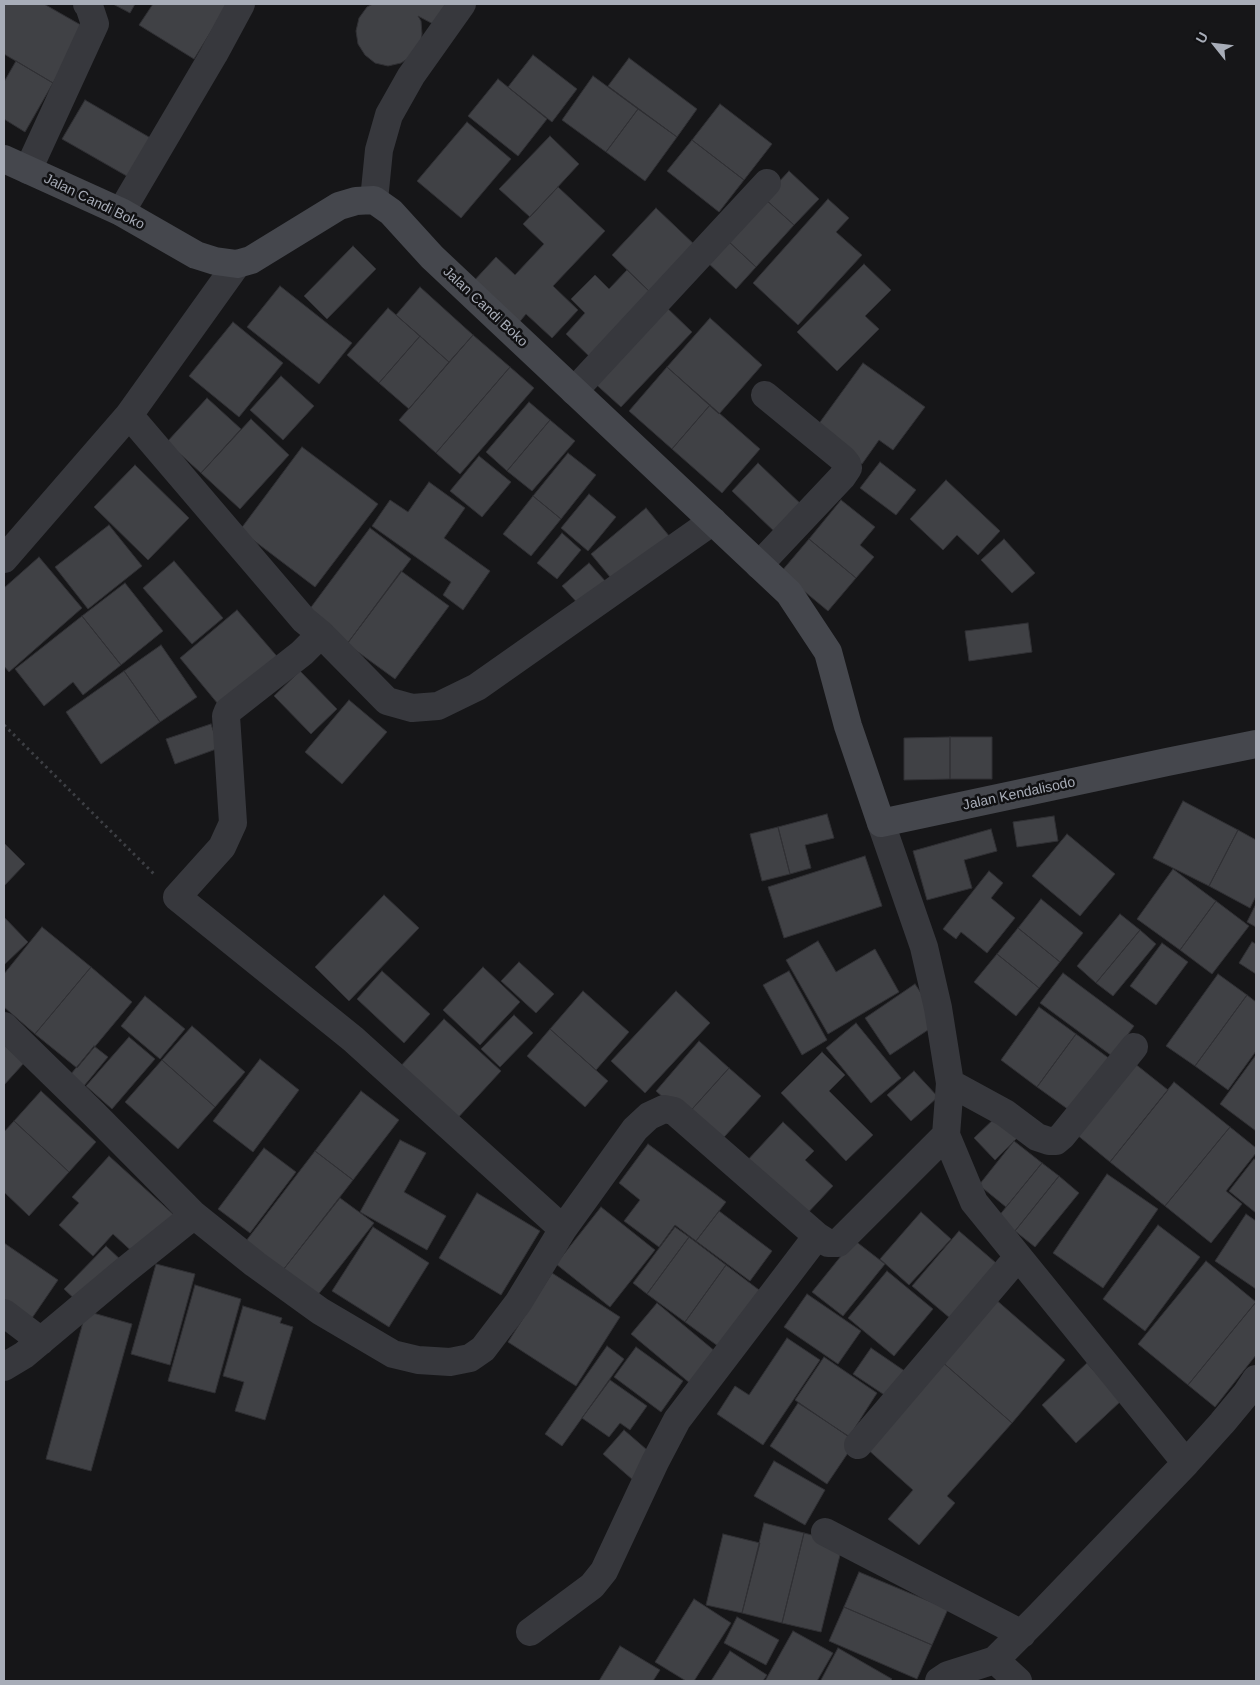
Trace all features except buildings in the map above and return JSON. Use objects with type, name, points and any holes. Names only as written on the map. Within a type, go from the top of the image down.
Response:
[{"type":"street","points":[[16,165],[95,24],[87,4]]},
{"type":"street","points":[[121,212],[214,54],[240,4]]},
{"type":"street","points":[[4,559],[129,415],[237,264],[251,260],[339,206],[356,201],[374,200],[379,150],[389,115],[411,76],[462,4]]},
{"type":"street","name":"Jalan Candi Boko","points":[[16,165],[121,212],[196,255],[215,261],[237,264]]},
{"type":"street","points":[[574,391],[767,183]]},
{"type":"street","name":"Jalan Candi Boko","points":[[374,200],[391,212],[432,258],[789,593],[828,652],[848,726],[881,823]]},
{"type":"street","points":[[759,565],[842,477],[848,468],[843,458],[765,395]]},
{"type":"street","points":[[129,415],[304,620],[321,634],[387,701],[412,708],[438,706],[477,687],[713,521]]},
{"type":"street","points":[[321,634],[302,653],[228,711],[226,716],[226,732],[233,823],[222,847],[177,897],[353,1039],[563,1229]]},
{"type":"street","name":"Jalan Kendalisodo","points":[[881,823],[1256,744]]},
{"type":"street","points":[[881,823],[924,947],[938,1008],[950,1083],[946,1135],[974,1202],[1186,1462]]},
{"type":"street","points":[[4,1026],[194,1215],[255,1264],[320,1312],[393,1354],[418,1360],[450,1362],[470,1358],[483,1349],[518,1303],[563,1229],[635,1129],[649,1116],[664,1110],[674,1111],[817,1236],[828,1243],[838,1243],[946,1135]]},
{"type":"street","points":[[950,1083],[1005,1113],[1038,1137],[1048,1141],[1056,1141],[1134,1047]]},
{"type":"street","points":[[4,1368],[24,1355],[194,1215]]},
{"type":"street","points":[[530,1632],[592,1586],[604,1571],[654,1462],[676,1420],[817,1236]]},
{"type":"street","points":[[858,1445],[1018,1257]]},
{"type":"street","points":[[4,1313],[41,1341]]},
{"type":"street","points":[[939,1681],[948,1675],[995,1660],[1186,1462],[1222,1423],[1256,1379]]},
{"type":"street","points":[[826,1532],[1022,1634]]},
{"type":"street","points":[[995,1660],[1018,1681]]},
{"type":"path","points":[[4,725],[177,897]]}]
